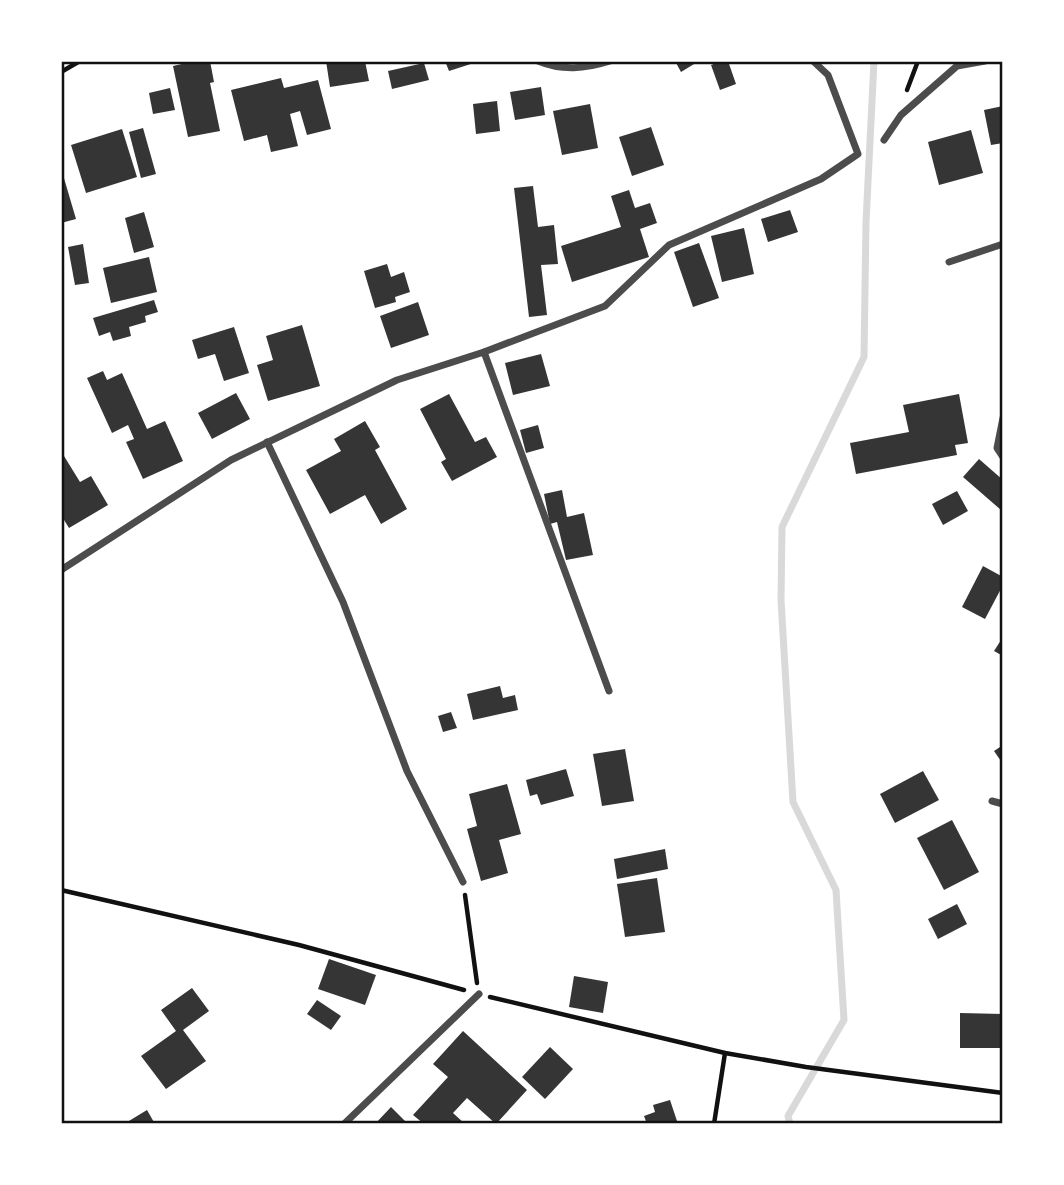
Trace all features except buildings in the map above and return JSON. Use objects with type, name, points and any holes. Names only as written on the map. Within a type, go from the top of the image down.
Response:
[{"type":"street","points":[[538,61],[557,69],[610,61]]},
{"type":"street","points":[[61,570],[231,460],[397,380],[484,352],[605,306],[669,246],[821,178],[858,154],[828,75],[813,61]]},
{"type":"street","points":[[884,140],[901,115],[957,66],[985,61]]},
{"type":"street","points":[[949,262],[1003,244]]},
{"type":"street","points":[[484,352],[609,691]]},
{"type":"street","points":[[1003,418],[997,447],[1003,457]]},
{"type":"street","points":[[267,442],[343,602],[407,771],[463,883]]},
{"type":"street","points":[[992,800],[1003,804]]},
{"type":"street","points":[[344,1124],[479,995]]},
{"type":"path","points":[[61,72],[80,61]]},
{"type":"path","points":[[463,883],[479,995]]},
{"type":"path","points":[[61,890],[299,944],[479,995],[725,1053],[831,1071],[1003,1093]]},
{"type":"path","points":[[714,1124],[725,1053]]},
{"type":"waterway","points":[[790,1124],[788,1116],[844,1020],[836,890],[793,802],[781,600],[782,527],[864,357],[866,222],[874,61]]}]
